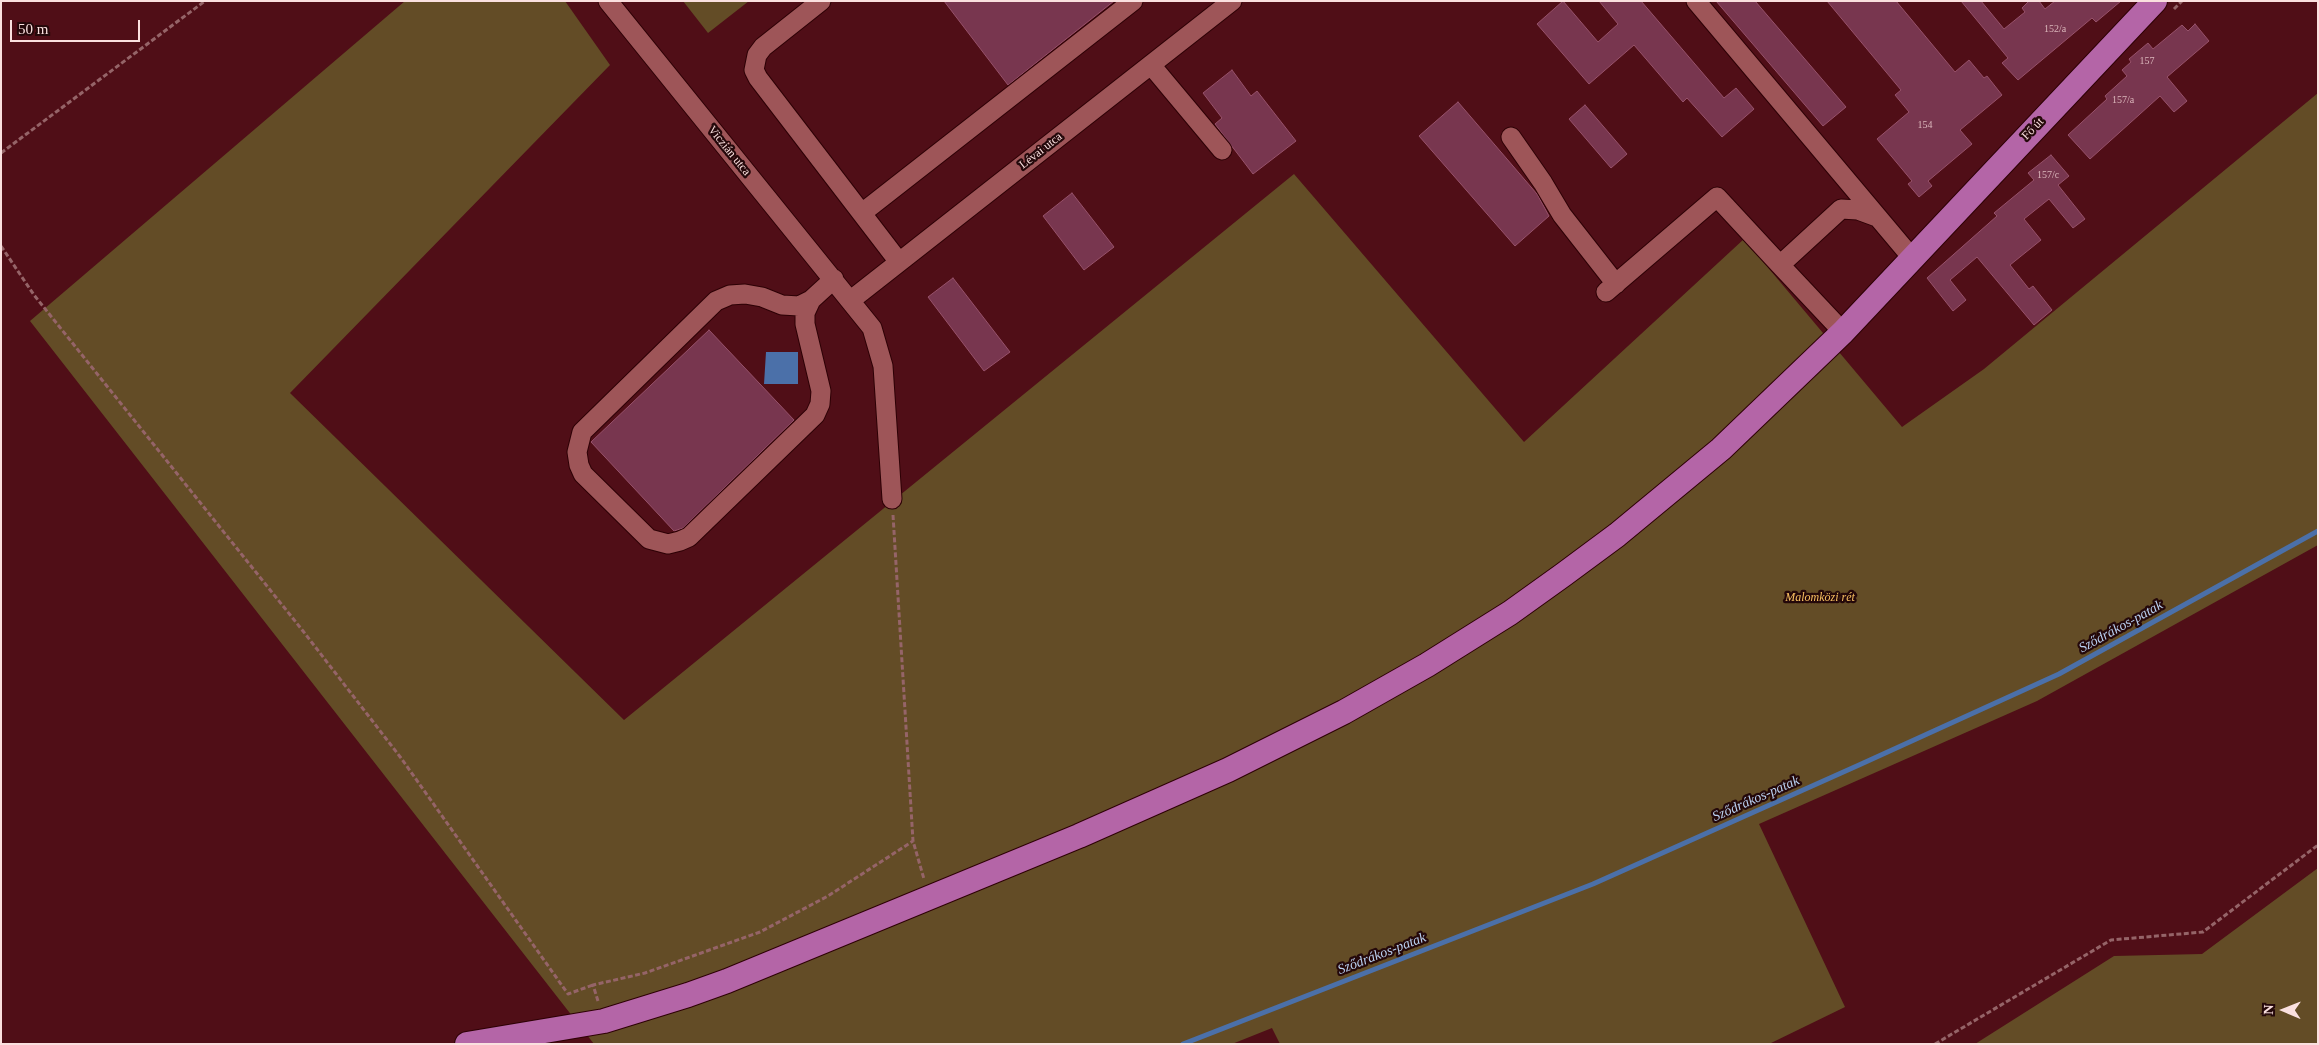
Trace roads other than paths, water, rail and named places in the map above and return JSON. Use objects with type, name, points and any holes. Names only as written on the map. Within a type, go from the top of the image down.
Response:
[{"type":"main road","name":"Fő út","points":[[467,1044],[604,1021],[727,981],[1078,836],[1261,754],[1344,712],[1427,665],[1510,613],[1617,535],[1720,449],[1843,332],[2155,1]]},
{"type":"street","name":"Viczián utca","points":[[608,1],[872,328],[883,366],[892,499]]},
{"type":"street","points":[[821,1],[756,55],[754,70],[758,78],[899,262]]},
{"type":"street","points":[[862,213],[1133,1]]},
{"type":"street","name":"Lévai utca","points":[[851,300],[1232,1]]},
{"type":"street","points":[[1696,1],[1913,259]]},
{"type":"street","points":[[1151,65],[1222,150]]},
{"type":"street","points":[[1511,137],[1611,288],[1718,196],[1843,332]]},
{"type":"street","points":[[1780,265],[1841,209],[1858,210],[1878,218]]},
{"type":"street","points":[[810,300],[804,313],[821,391],[820,404],[816,415],[689,537],[668,544],[649,539],[583,474],[577,452],[582,432],[716,301],[730,295],[745,294],[790,306],[799,306],[810,300],[834,279]]},
{"type":"water","points":[[766,352],[798,352],[798,384],[764,384]]},
{"type":"waterway","name":"Sződrákos-patak","points":[[1183,1044],[1593,884],[1859,765],[2059,674],[2318,531]]},
{"type":"park label","name":"Malomközi rét","points":[[1820,598]]}]
